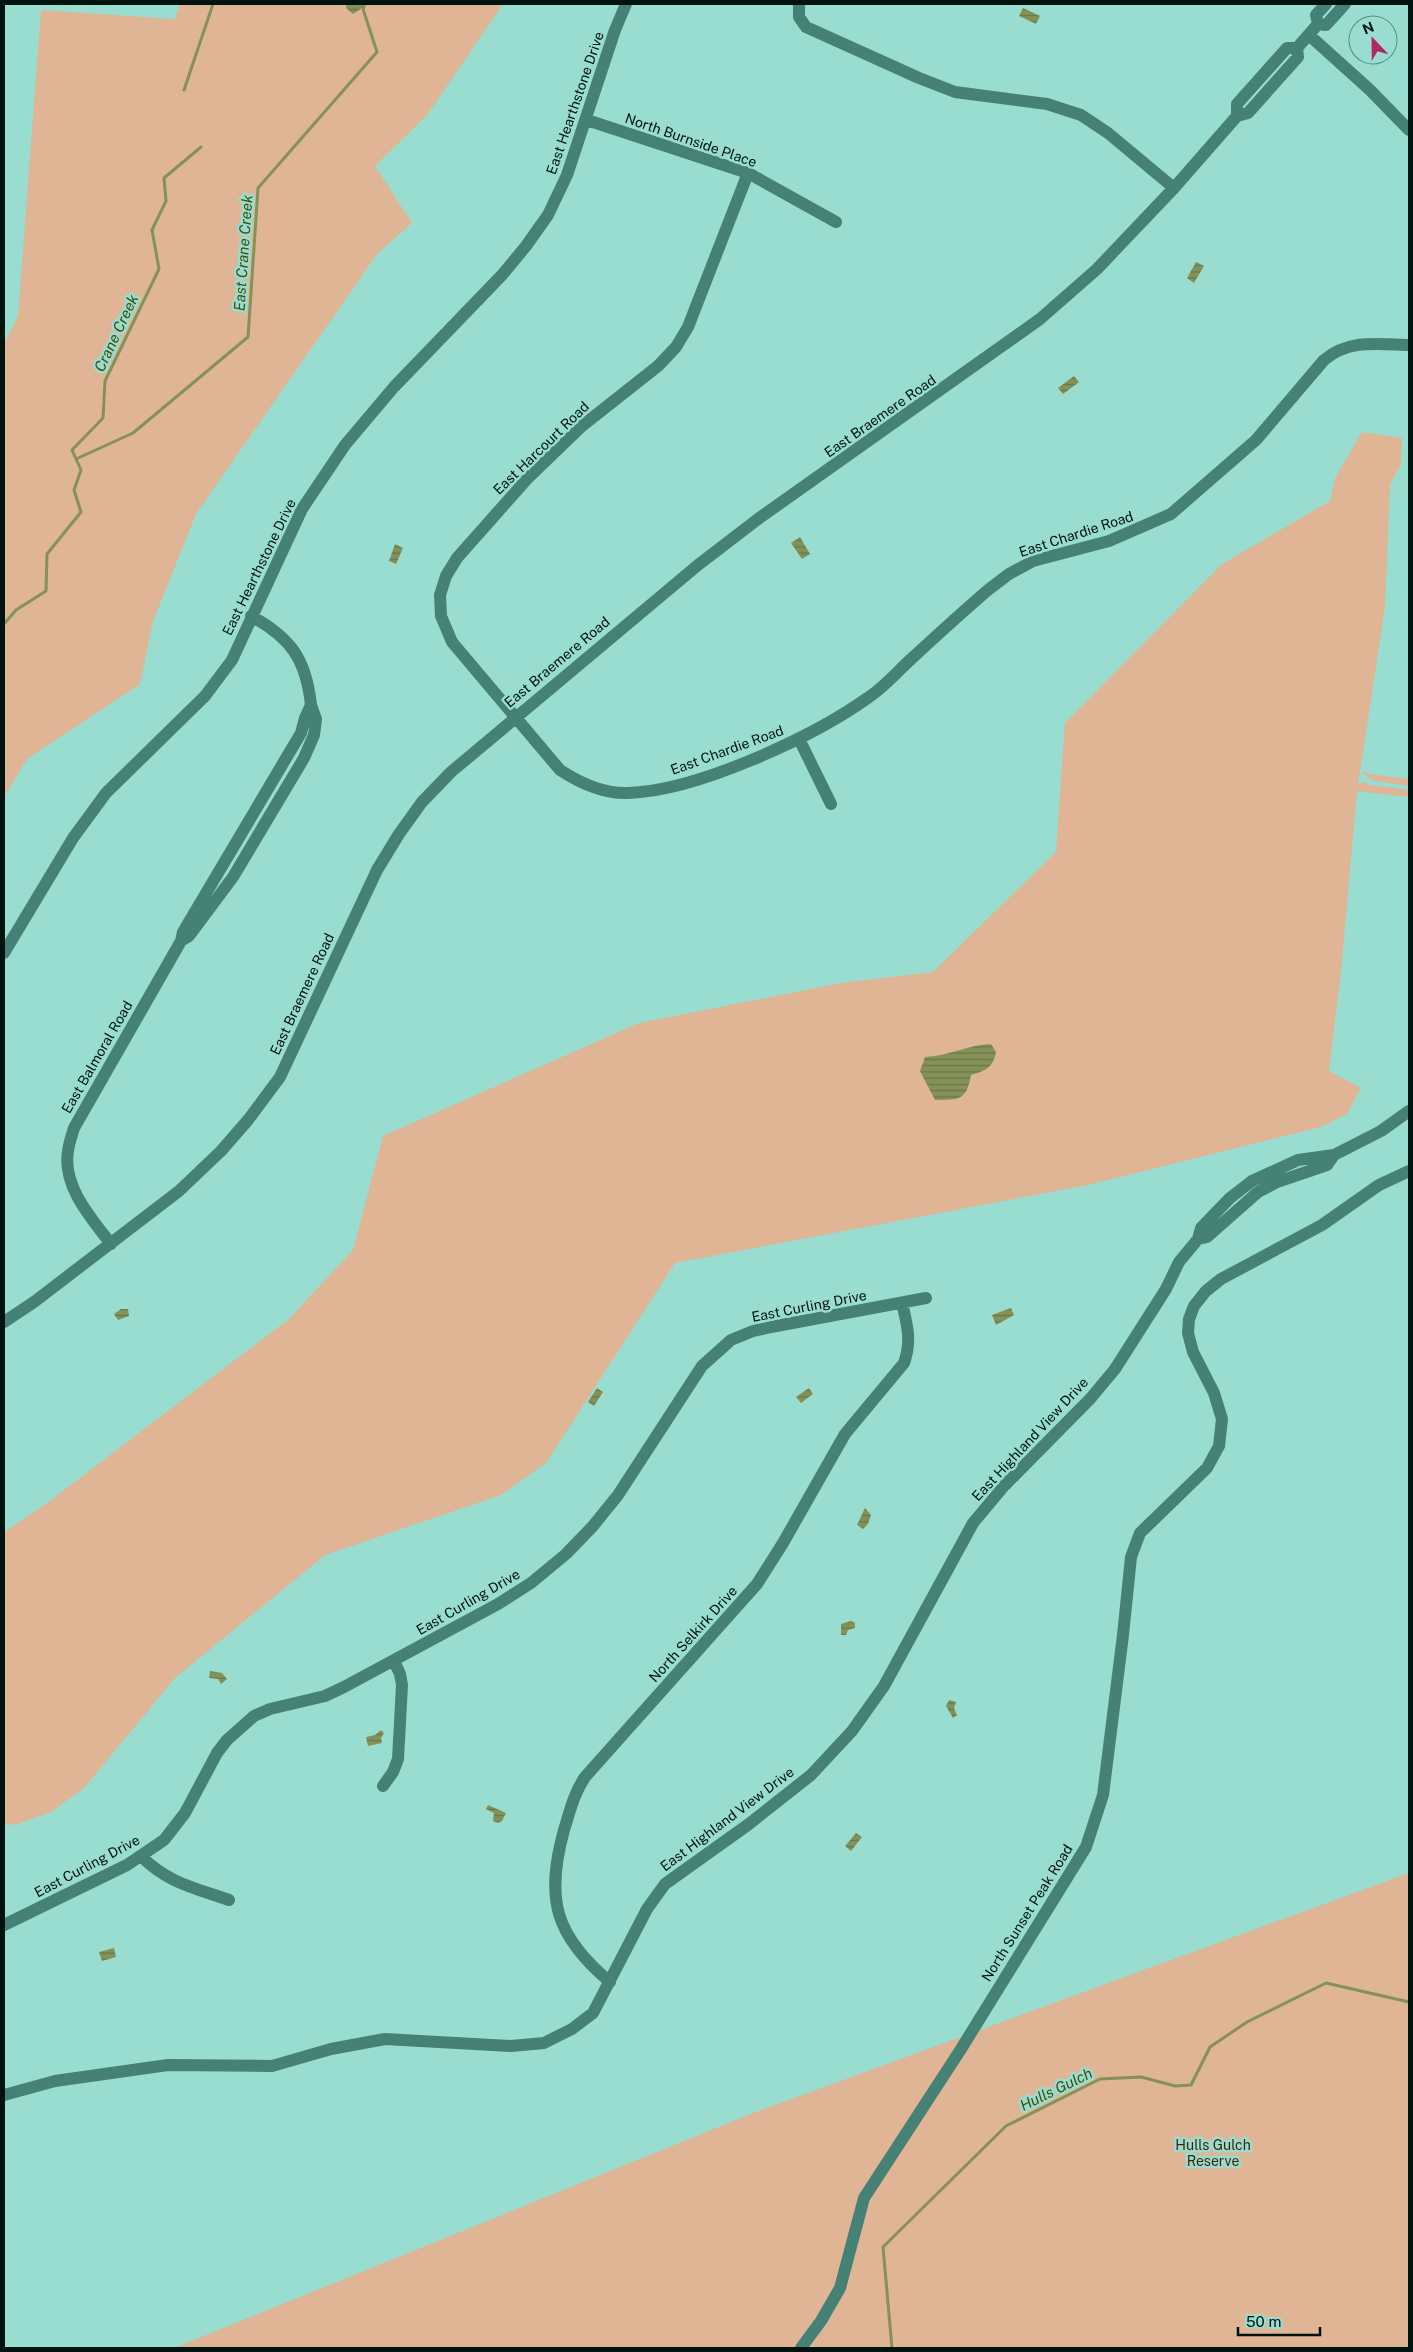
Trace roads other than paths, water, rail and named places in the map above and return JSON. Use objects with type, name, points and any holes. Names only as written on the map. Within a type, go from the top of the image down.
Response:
[{"type":"street","name":"East Hearthstone Drive","points":[[4,954],[73,838],[106,793],[205,696],[232,660],[302,509],[345,445],[394,387],[502,275],[526,246],[548,214],[568,175],[615,30],[626,4]]},
{"type":"street","points":[[799,4],[800,17],[806,27],[919,78],[955,92],[1047,104],[1080,115],[1108,133],[1174,188]]},
{"type":"street","name":"East Braemere Road","points":[[1318,24],[1316,15],[1326,4]]},
{"type":"street","name":"East Braemere Road","points":[[1318,24],[1326,25],[1345,4]]},
{"type":"street","name":"East Braemere Road","points":[[4,1322],[34,1302],[111,1244],[179,1190],[221,1151],[248,1120],[280,1077],[377,870],[399,834],[422,802],[451,772],[515,716],[698,564],[758,519],[1040,319],[1097,269],[1174,188],[1237,116],[1248,113],[1298,57],[1297,48],[1318,24]]},
{"type":"street","points":[[1309,35],[1390,109],[1409,130]]},
{"type":"street","name":"North Burnside Place","points":[[587,120],[748,173],[836,222]]},
{"type":"street","name":"East Harcourt Road","points":[[515,716],[452,642],[441,616],[440,595],[446,576],[457,558],[527,479],[582,426],[658,366],[676,347],[688,327],[748,173]]},
{"type":"street","name":"East Chardie Road","points":[[515,716],[560,770],[581,783],[627,794],[685,784],[799,739],[870,696],[988,590],[1009,574],[1033,561],[1116,539],[1171,514],[1256,440],[1332,353],[1351,344],[1409,345]]},
{"type":"street","name":"East Balmoral Road","points":[[111,1244],[82,1207],[71,1184],[67,1152],[74,1128],[181,941],[189,936],[233,877],[304,758],[314,735],[316,719],[311,705],[304,666],[290,644],[274,629],[251,616]]},
{"type":"street","name":"East Chardie Road","points":[[799,739],[831,804]]},
{"type":"street","name":"East Highland View Drive","points":[[4,2095],[55,2082],[168,2065],[272,2066],[331,2049],[384,2039],[511,2046],[544,2043],[572,2029],[593,2013],[647,1909],[665,1884],[749,1824],[811,1775],[852,1731],[884,1686],[973,1523],[1004,1486],[1090,1399],[1115,1369],[1166,1289],[1179,1262],[1198,1239],[1200,1228],[1230,1198],[1252,1181],[1298,1160],[1334,1155],[1381,1132],[1409,1111]]},
{"type":"street","name":"North Sunset Peak Road","points":[[801,2348],[840,2288],[864,2198],[961,2049],[1086,1847],[1103,1795],[1131,1557],[1140,1533],[1207,1468],[1219,1446],[1222,1420],[1214,1393],[1193,1352],[1188,1333],[1189,1319],[1194,1306],[1206,1291],[1221,1279],[1322,1225],[1379,1185],[1409,1172]]},
{"type":"street","name":"East Curling Drive","points":[[4,1925],[26,1916],[142,1857],[164,1840],[185,1813],[217,1753],[238,1729],[254,1716],[270,1709],[325,1696],[498,1604],[531,1583],[566,1554],[593,1526],[618,1495],[702,1366],[731,1340],[753,1331],[771,1327],[926,1298]]},
{"type":"street","name":"North Selkirk Drive","points":[[610,1982],[578,1952],[563,1926],[556,1904],[554,1876],[572,1801],[585,1777],[757,1584],[783,1543],[845,1434],[904,1363],[909,1350],[909,1337],[902,1303]]},
{"type":"street","points":[[383,1786],[393,1772],[398,1759],[402,1685],[400,1674],[394,1661]]},
{"type":"street","points":[[142,1857],[156,1871],[168,1878],[229,1900]]},
{"type":"waterway","name":"Crane Creek","points":[[184,90],[213,4]]},
{"type":"waterway","name":"East Crane Creek","points":[[76,459],[133,433],[248,337],[258,188],[377,52],[363,9],[365,4]]},
{"type":"waterway","name":"Crane Creek","points":[[4,624],[16,610],[46,591],[47,554],[81,512],[74,490],[81,470],[72,450],[103,418],[105,381],[159,269],[152,230],[166,201],[164,178],[201,147]]},
{"type":"waterway","name":"Hulls Gulch","points":[[892,2348],[883,2247],[1006,2126],[1100,2079],[1141,2077],[1175,2086],[1191,2085],[1210,2047],[1247,2022],[1326,1983],[1409,2002]]},
{"type":"park label","name":"Hulls Gulch Reserve","points":[[1213,2154]]}]
